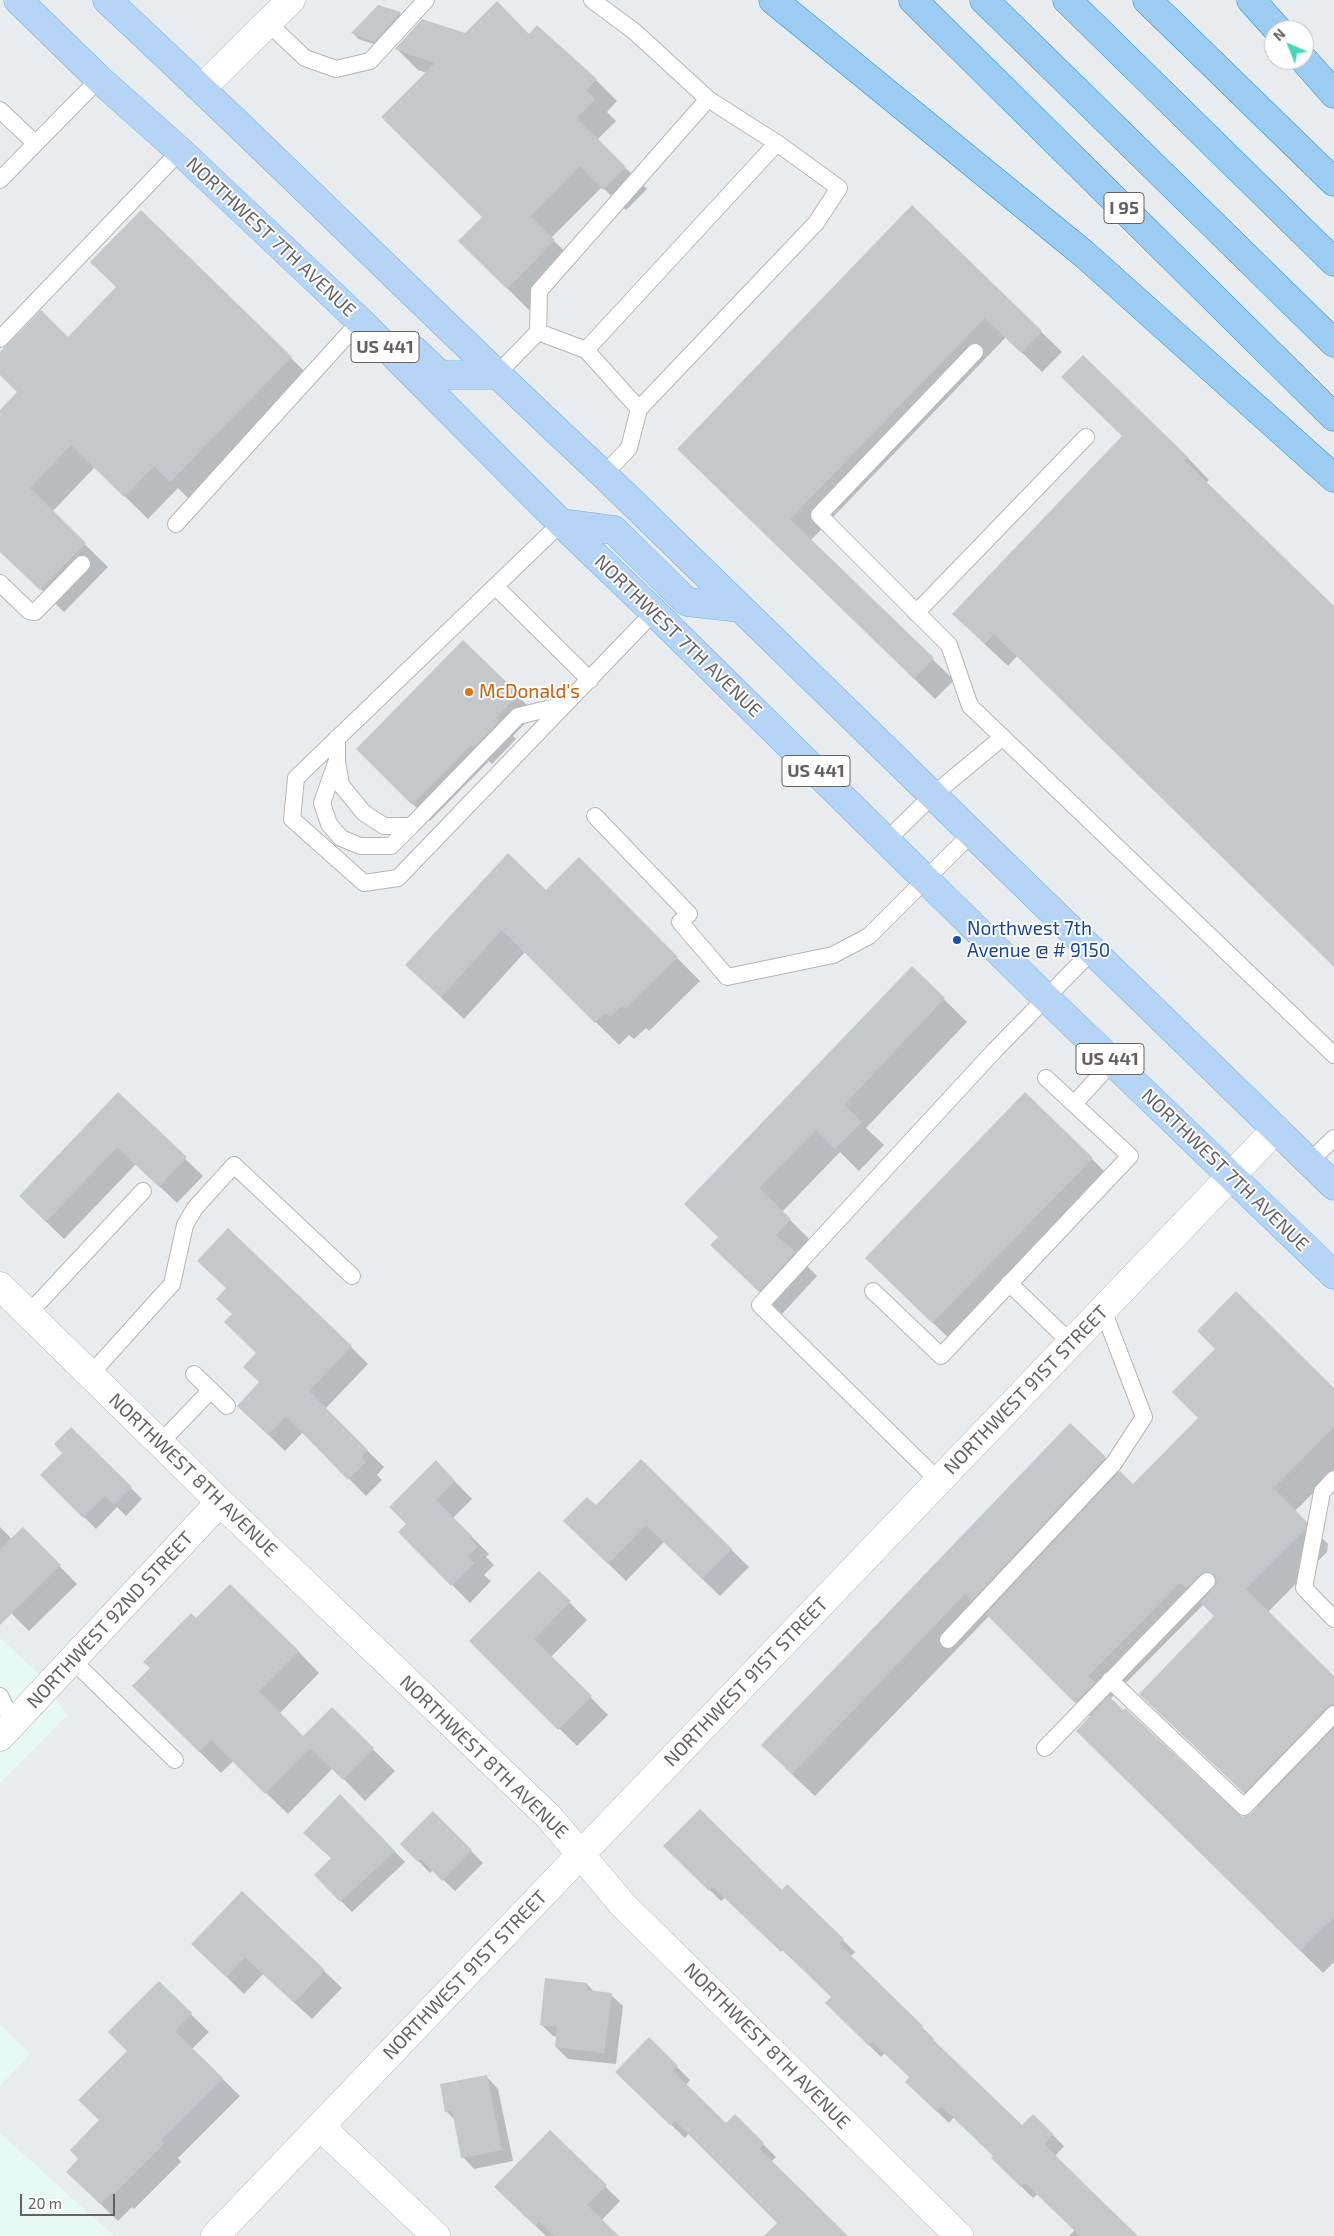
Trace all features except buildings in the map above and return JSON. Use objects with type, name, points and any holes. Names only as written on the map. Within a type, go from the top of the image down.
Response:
[{"type":"highway","points":[[773,0],[1084,254],[1334,478]]},
{"type":"highway","name":"I 95","points":[[913,0],[1334,417]]},
{"type":"highway","points":[[984,0],[1334,343]]},
{"type":"highway","points":[[1067,0],[1334,262]]},
{"type":"highway","points":[[1147,0],[1334,182]]},
{"type":"highway","points":[[1251,0],[1269,20]]},
{"type":"highway","points":[[1313,70],[1334,94]]},
{"type":"main road","name":"NORTHWEST 7TH AVENUE","points":[[18,0],[99,79],[180,151],[360,322],[561,523],[1046,998],[1334,1276]]},
{"type":"main road","name":"US 441","points":[[107,0],[202,88],[496,375],[604,475],[1094,950],[1334,1186]]},
{"type":"main road","points":[[262,230],[303,244],[440,375],[496,375]]},
{"type":"main road","points":[[561,523],[614,530],[687,602],[740,608]]},
{"type":"street","points":[[202,88],[290,0]]},
{"type":"street","name":"NORTHWEST 91ST STREET","points":[[215,2236],[1276,1129]]},
{"type":"street","name":"NORTHWEST 8TH AVENUE","points":[[0,1286],[160,1444],[550,1818],[623,1905],[959,2236]]},
{"type":"street","name":"NORTHWEST 92ND STREET","points":[[6,1730],[220,1502]]},
{"type":"street","points":[[320,2126],[436,2236]]},
{"type":"lane","points":[[268,23],[305,58],[336,68],[370,60],[426,0]]},
{"type":"lane","points":[[592,0],[635,32],[708,99],[777,143],[839,188],[816,223],[639,409],[629,448],[604,475]]},
{"type":"lane","points":[[0,180],[99,79]]},
{"type":"lane","points":[[496,375],[538,332],[539,291],[708,99]]},
{"type":"lane","points":[[0,110],[35,143]]},
{"type":"lane","points":[[586,350],[777,143]]},
{"type":"lane","points":[[0,339],[180,151]]},
{"type":"lane","points":[[176,524],[360,322]]},
{"type":"lane","points":[[538,332],[586,350],[639,409]]},
{"type":"lane","points":[[975,352],[819,515],[949,645],[970,706],[1334,1055]]},
{"type":"lane","points":[[916,612],[1086,437]]},
{"type":"lane","points":[[561,523],[296,778],[292,819],[364,883],[398,878],[654,612]]},
{"type":"lane","points":[[0,583],[29,610],[35,612],[82,564]]},
{"type":"lane","points":[[496,587],[590,680]]},
{"type":"lane","points":[[337,761],[322,802],[329,824],[341,838],[360,846],[391,846],[518,716],[565,705]]},
{"type":"lane","points":[[886,841],[933,795],[1003,737]]},
{"type":"lane","points":[[337,738],[337,761],[341,785],[364,813],[384,826],[411,826]]},
{"type":"lane","points":[[595,816],[689,914],[680,922],[727,977],[833,955],[869,936],[972,833]]},
{"type":"lane","points":[[939,1481],[760,1305],[1046,998],[1094,950]]},
{"type":"lane","points":[[1074,1104],[1113,1061]]},
{"type":"lane","points":[[873,1291],[941,1356],[1130,1156],[1046,1078]]},
{"type":"lane","points":[[1309,1162],[1334,1138]]},
{"type":"lane","points":[[90,1375],[172,1284],[186,1225],[195,1208],[234,1165],[352,1276]]},
{"type":"lane","points":[[28,1314],[143,1191]]},
{"type":"lane","points":[[1009,1284],[1071,1343]]},
{"type":"lane","points":[[948,1640],[1114,1463],[1144,1417],[1103,1310]]},
{"type":"lane","points":[[194,1374],[228,1406]]},
{"type":"lane","points":[[160,1444],[211,1390]]},
{"type":"lane","points":[[1334,1479],[1322,1492],[1304,1588],[1334,1619]]},
{"type":"lane","points":[[1045,1748],[1207,1581]]},
{"type":"lane","points":[[72,1660],[175,1760]]},
{"type":"lane","points":[[1110,1680],[1244,1807],[1334,1714]]},
{"type":"lane","points":[[0,1696],[6,1730]]},
{"type":"shaded area","points":[[0,1638],[38,1673],[67,1715],[0,1783]]},
{"type":"shaded area","points":[[0,2024],[30,2054],[0,2086]]},
{"type":"shaded area","points":[[0,2133],[114,2236],[0,2236]]},
{"type":"place","name":"McDonald's","points":[[469,692]]},
{"type":"place","name":"Northwest 7th Avenue @ # 9150","points":[[957,940]]}]
